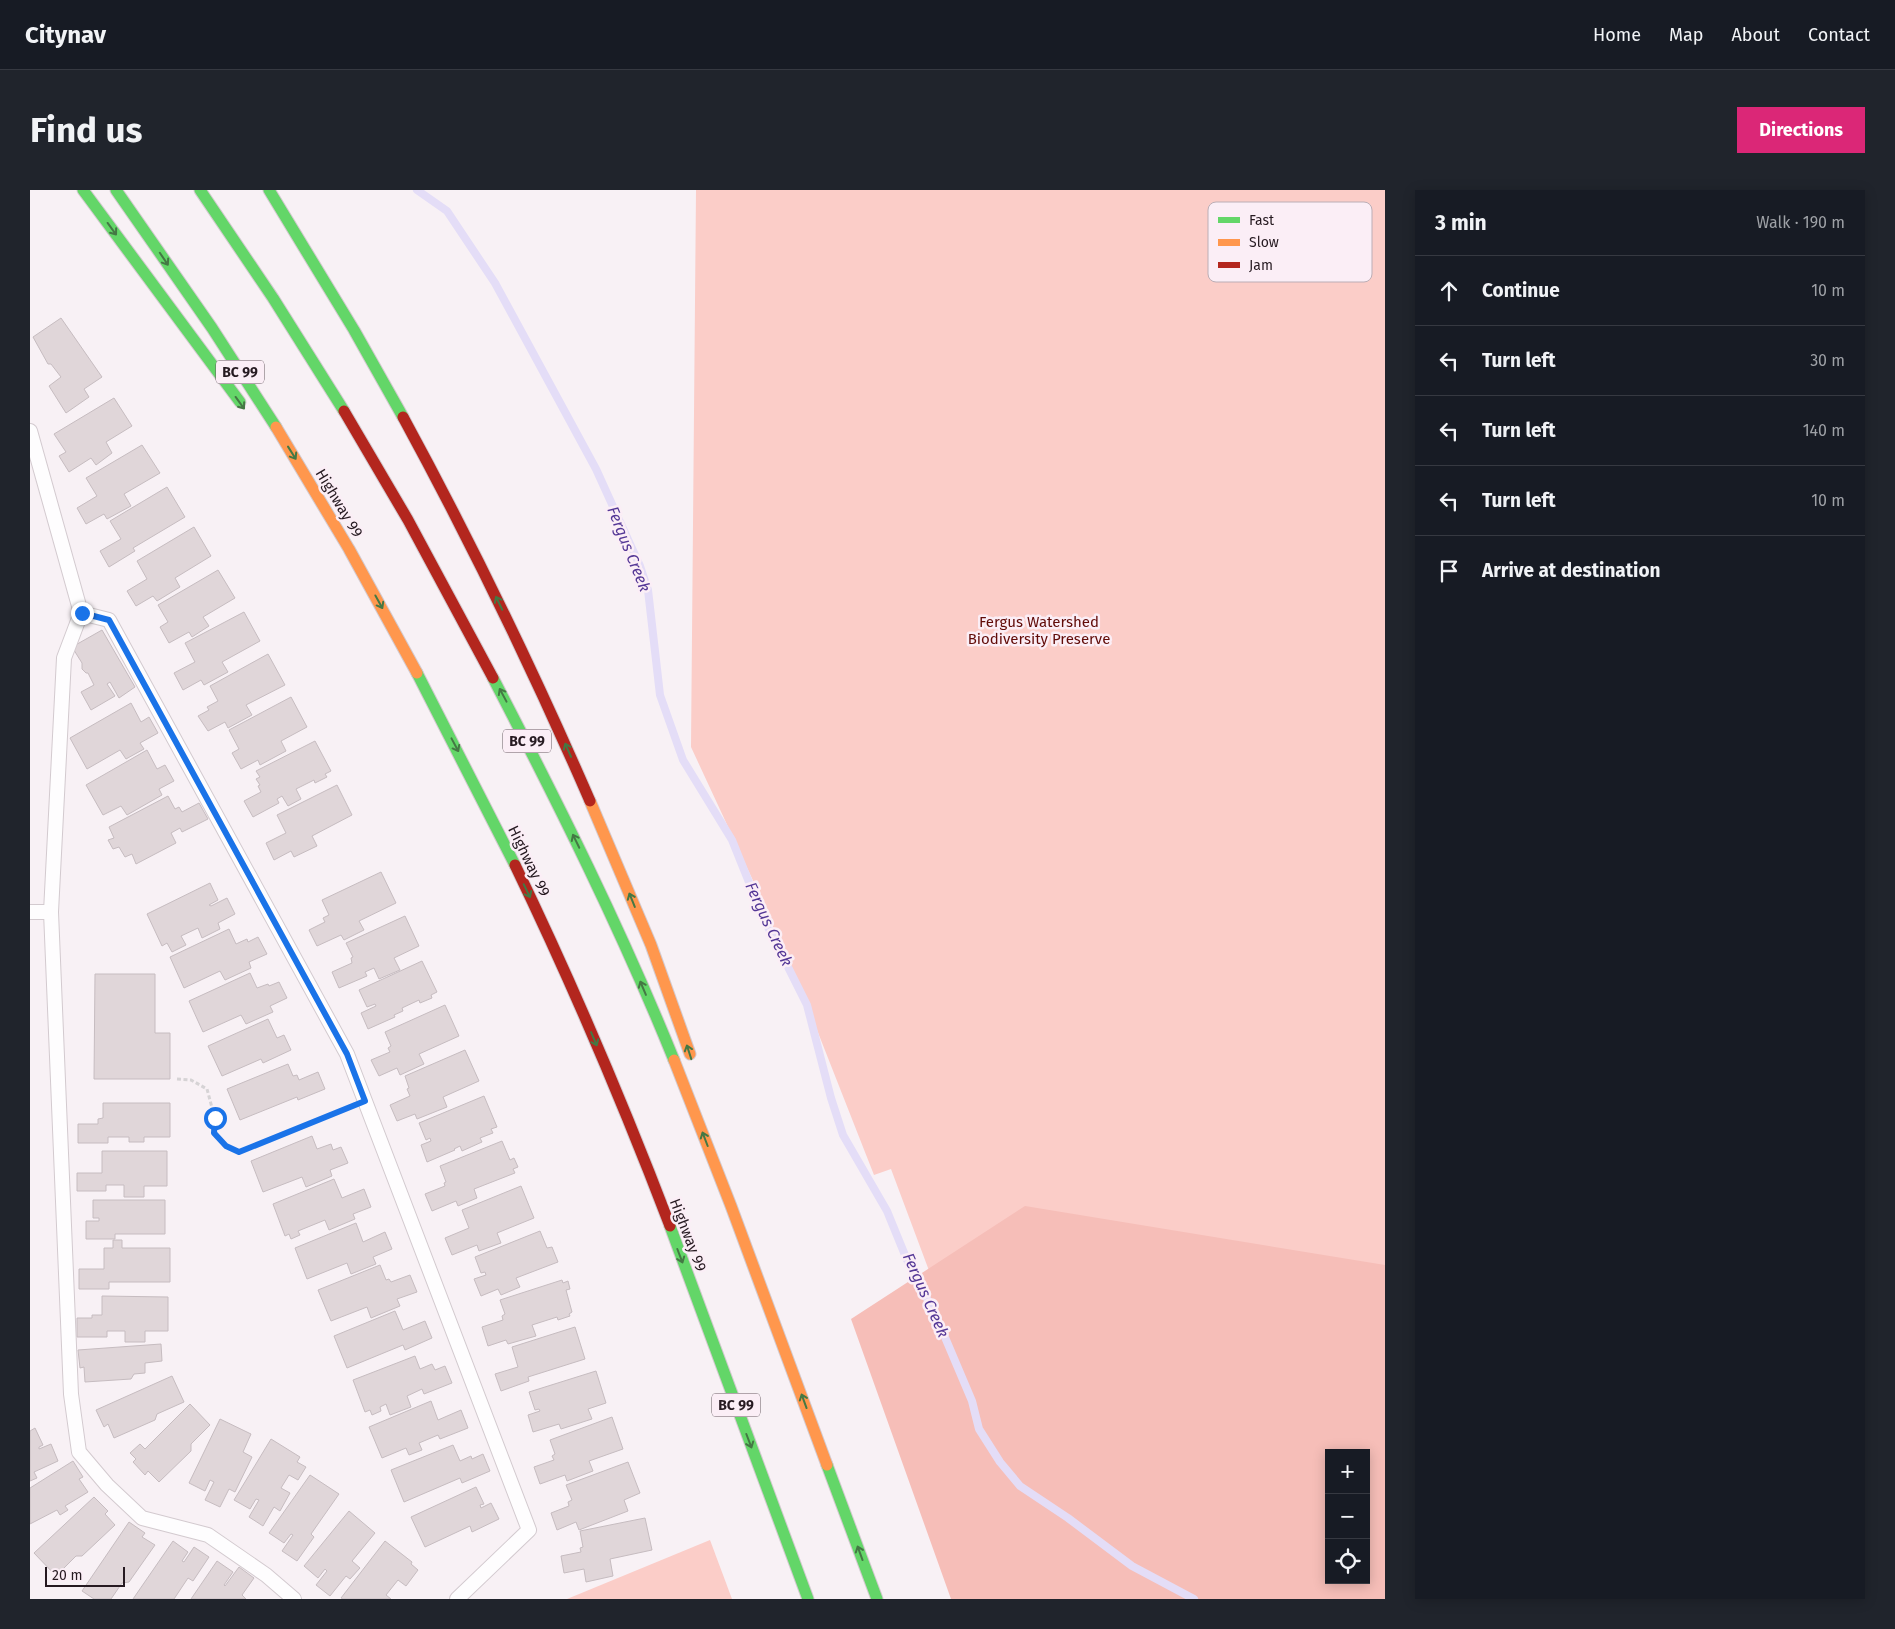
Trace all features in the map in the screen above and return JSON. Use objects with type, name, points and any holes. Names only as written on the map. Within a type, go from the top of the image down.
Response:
[{"type":"highway","points":[[84,190],[244,409]]},
{"type":"highway","name":"Highway 99","points":[[116,190],[258,399],[355,559],[468,771],[538,914],[575,995],[631,1128],[808,1599]]},
{"type":"highway","name":"BC 99","points":[[200,190],[316,365],[369,451],[527,741],[597,886],[662,1032],[720,1175],[877,1599]]},
{"type":"highway","points":[[270,190],[324,277],[399,409],[450,506],[524,655],[561,734],[624,880],[657,961],[692,1063]]},
{"type":"highway","points":[[285,464],[355,559]]},
{"type":"highway","points":[[713,1128],[778,1332]]},
{"type":"lane","points":[[30,431],[82,613],[64,658],[51,912],[71,1394],[79,1452],[107,1485],[142,1518],[208,1535],[266,1575],[294,1599]]},
{"type":"lane","points":[[82,613],[109,620],[347,1054],[529,1530],[457,1599]]},
{"type":"lane","points":[[30,912],[51,912]]},
{"type":"path","points":[[177,1079],[191,1080],[207,1090],[215,1118],[214,1133],[226,1146],[239,1152],[365,1101]]},
{"type":"green space","name":"Fergus Watershed Biodiversity Preserve","points":[[696,190],[1385,190],[1385,1599],[1026,1530],[891,1169],[874,1175],[817,1030],[756,887],[691,747]]},
{"type":"green space","points":[[710,1540],[732,1599],[567,1599]]},
{"type":"shaded area","points":[[1025,1206],[1385,1265],[1385,1599],[951,1599],[851,1319]]},
{"type":"building","points":[[61,318],[102,377],[84,389],[89,397],[66,413],[49,386],[61,377],[51,364],[48,364],[33,337]]},
{"type":"building","points":[[114,398],[132,426],[106,442],[112,453],[96,465],[91,458],[69,472],[59,456],[66,452],[54,434]]},
{"type":"building","points":[[142,445],[160,473],[124,494],[131,506],[107,519],[104,514],[86,524],[77,508],[97,496],[86,478]]},
{"type":"building","points":[[167,487],[185,517],[133,548],[135,551],[109,567],[100,551],[121,539],[110,521]]},
{"type":"building","points":[[194,527],[211,556],[175,578],[180,587],[157,601],[153,596],[136,606],[127,591],[147,579],[137,561]]},
{"type":"building","points":[[218,570],[235,598],[203,617],[209,626],[192,637],[189,632],[169,643],[160,627],[168,622],[158,605]]},
{"type":"building","points":[[244,612],[260,641],[222,662],[228,672],[204,685],[201,680],[183,690],[174,673],[195,662],[185,643]]},
{"type":"building","points":[[102,630],[135,687],[119,698],[110,682],[107,684],[115,696],[91,710],[81,692],[94,685],[88,673],[82,669],[82,663],[72,647]]},
{"type":"building","points":[[268,654],[285,685],[246,705],[252,715],[228,728],[225,722],[208,731],[198,716],[209,710],[207,707],[218,701],[210,686]]},
{"type":"building","points":[[291,697],[307,727],[281,741],[286,751],[260,765],[258,760],[241,769],[232,753],[239,749],[229,730]]},
{"type":"building","points":[[131,703],[141,722],[149,717],[158,733],[140,743],[144,749],[126,759],[120,750],[87,769],[70,738]]},
{"type":"building","points":[[315,741],[331,771],[325,774],[327,777],[315,783],[314,780],[296,789],[301,799],[288,806],[282,796],[277,799],[279,803],[253,817],[244,801],[261,792],[258,786],[260,785],[256,779],[260,777],[256,771]]},
{"type":"building","points":[[147,750],[157,769],[165,765],[174,781],[159,789],[162,795],[127,815],[121,806],[103,815],[86,785]]},
{"type":"building","points":[[337,785],[352,815],[312,836],[317,846],[294,857],[291,851],[274,860],[266,843],[286,833],[277,815]]},
{"type":"building","points":[[168,796],[175,809],[179,807],[182,812],[199,803],[208,819],[182,832],[180,828],[171,833],[176,843],[136,864],[132,854],[125,857],[119,847],[113,849],[108,840],[114,838],[109,827]]},
{"type":"building","points":[[381,872],[396,903],[359,921],[364,930],[344,940],[341,935],[317,946],[309,930],[325,922],[323,918],[329,915],[322,900]]},
{"type":"building","points":[[210,883],[218,900],[209,905],[211,906],[227,898],[235,914],[218,923],[220,929],[202,938],[198,928],[181,936],[186,945],[172,952],[167,943],[162,946],[147,914]]},
{"type":"building","points":[[405,916],[419,946],[394,958],[400,970],[379,979],[374,968],[365,972],[367,976],[339,988],[332,972],[352,963],[351,958],[353,957],[346,943]]},
{"type":"building","points":[[229,929],[236,944],[247,939],[248,942],[258,937],[267,954],[249,962],[251,968],[225,980],[220,971],[184,988],[170,957]]},
{"type":"building","points":[[422,961],[437,992],[431,995],[432,998],[420,1003],[419,1000],[402,1008],[403,1011],[394,1015],[395,1017],[368,1029],[361,1013],[376,1006],[375,1004],[367,1007],[359,990]]},
{"type":"building","points":[[250,973],[257,988],[279,982],[287,998],[270,1006],[273,1012],[246,1024],[241,1015],[203,1032],[189,1001]]},
{"type":"building","points":[[95,974],[155,974],[155,1033],[170,1033],[170,1079],[94,1079]]},
{"type":"building","points":[[445,1005],[459,1036],[419,1054],[424,1064],[400,1075],[397,1068],[379,1076],[371,1060],[390,1052],[388,1048],[391,1046],[385,1032]]},
{"type":"building","points":[[268,1019],[277,1038],[284,1035],[291,1050],[263,1063],[261,1059],[222,1076],[208,1046]]},
{"type":"building","points":[[465,1050],[479,1081],[443,1097],[447,1107],[417,1119],[415,1114],[397,1121],[390,1105],[410,1096],[405,1076]]},
{"type":"building","points":[[288,1064],[293,1076],[297,1075],[299,1080],[318,1072],[325,1089],[298,1100],[297,1097],[240,1120],[227,1089]]},
{"type":"building","points":[[484,1096],[497,1127],[491,1129],[493,1133],[480,1138],[482,1142],[462,1151],[460,1146],[427,1162],[421,1145],[431,1141],[430,1138],[426,1140],[419,1123]]},
{"type":"building","points":[[103,1103],[170,1103],[170,1137],[144,1137],[144,1142],[129,1142],[129,1137],[108,1137],[108,1143],[78,1143],[78,1124],[98,1124],[98,1119],[103,1118]]},
{"type":"building","points":[[312,1136],[317,1149],[331,1144],[333,1150],[341,1147],[348,1163],[330,1170],[332,1176],[306,1187],[302,1177],[263,1192],[251,1161]]},
{"type":"building","points":[[502,1141],[510,1160],[514,1158],[518,1167],[513,1169],[515,1173],[474,1189],[477,1198],[458,1206],[456,1201],[432,1211],[425,1194],[445,1186],[444,1183],[446,1182],[440,1166]]},
{"type":"building","points":[[102,1151],[167,1151],[167,1186],[144,1186],[144,1197],[124,1197],[124,1185],[106,1185],[106,1191],[77,1191],[77,1173],[102,1173]]},
{"type":"building","points":[[334,1179],[342,1198],[364,1189],[371,1207],[353,1214],[355,1219],[329,1230],[325,1220],[298,1231],[300,1235],[291,1239],[289,1234],[285,1236],[273,1204]]},
{"type":"building","points":[[521,1186],[534,1218],[497,1233],[501,1243],[479,1251],[477,1245],[452,1255],[445,1238],[469,1228],[462,1210]]},
{"type":"building","points":[[93,1200],[165,1200],[165,1234],[115,1234],[115,1239],[86,1239],[86,1221],[99,1221],[99,1218],[93,1218]]},
{"type":"building","points":[[356,1223],[363,1242],[385,1232],[392,1249],[373,1257],[376,1264],[351,1274],[347,1263],[307,1279],[295,1248]]},
{"type":"building","points":[[540,1231],[547,1248],[552,1247],[558,1262],[516,1278],[520,1287],[501,1295],[498,1289],[481,1296],[474,1279],[486,1275],[485,1272],[481,1273],[475,1257]]},
{"type":"building","points":[[113,1240],[122,1240],[122,1248],[170,1248],[170,1282],[109,1282],[109,1289],[79,1289],[79,1269],[104,1269],[104,1248],[113,1248]]},
{"type":"building","points":[[380,1265],[386,1280],[389,1279],[391,1282],[410,1275],[417,1292],[397,1299],[400,1306],[371,1318],[367,1307],[331,1321],[318,1290]]},
{"type":"building","points":[[562,1280],[563,1283],[568,1281],[570,1289],[566,1290],[572,1312],[569,1314],[570,1316],[558,1320],[557,1317],[532,1325],[536,1336],[508,1344],[506,1340],[488,1346],[482,1327],[503,1320],[502,1316],[505,1314],[500,1300]]},
{"type":"building","points":[[102,1296],[168,1297],[168,1331],[145,1331],[145,1342],[125,1342],[125,1331],[107,1331],[107,1337],[77,1337],[77,1318],[92,1318],[92,1315],[102,1315]]},
{"type":"building","points":[[395,1311],[403,1330],[425,1321],[432,1338],[405,1350],[403,1345],[347,1368],[334,1336]]},
{"type":"building","points":[[575,1327],[585,1359],[528,1377],[529,1381],[501,1391],[495,1374],[518,1367],[512,1347]]},
{"type":"building","points":[[161,1344],[162,1361],[145,1363],[145,1373],[134,1374],[131,1379],[85,1382],[84,1367],[80,1368],[78,1350]]},
{"type":"building","points":[[415,1356],[420,1369],[432,1364],[435,1370],[445,1366],[452,1383],[424,1394],[422,1389],[407,1396],[411,1407],[390,1415],[386,1404],[380,1407],[381,1411],[372,1415],[370,1410],[365,1412],[353,1380]]},
{"type":"building","points":[[596,1371],[606,1403],[588,1409],[592,1419],[561,1429],[559,1424],[533,1432],[528,1415],[540,1411],[539,1409],[535,1410],[529,1392]]},
{"type":"building","points":[[172,1376],[184,1402],[157,1414],[155,1420],[114,1438],[108,1424],[104,1427],[96,1410]]},
{"type":"building","points":[[431,1401],[438,1420],[461,1410],[468,1428],[440,1439],[438,1435],[419,1443],[422,1450],[409,1455],[406,1448],[382,1458],[369,1427]]},
{"type":"building","points":[[190,1404],[210,1425],[191,1444],[191,1451],[159,1482],[148,1471],[145,1475],[133,1462],[136,1459],[130,1453],[140,1444],[145,1449]]},
{"type":"building","points":[[612,1417],[623,1449],[589,1461],[593,1471],[567,1481],[565,1475],[540,1484],[534,1467],[554,1460],[552,1456],[555,1454],[550,1440]]},
{"type":"building","points":[[220,1419],[251,1434],[243,1452],[252,1457],[235,1492],[229,1489],[220,1507],[205,1500],[214,1482],[210,1480],[205,1491],[189,1483]]},
{"type":"building","points":[[35,1428],[43,1445],[39,1449],[51,1444],[58,1461],[34,1472],[37,1478],[30,1481],[30,1431]]},
{"type":"building","points":[[271,1439],[300,1457],[297,1462],[306,1467],[298,1480],[289,1475],[281,1488],[290,1493],[280,1511],[274,1507],[263,1526],[249,1517],[259,1500],[256,1499],[250,1509],[234,1500]]},
{"type":"building","points":[[453,1445],[460,1461],[471,1456],[472,1459],[483,1454],[490,1471],[462,1483],[460,1478],[404,1502],[391,1470]]},
{"type":"building","points":[[73,1461],[83,1477],[79,1479],[88,1492],[65,1506],[68,1510],[60,1515],[57,1510],[30,1524],[30,1488]]},
{"type":"building","points":[[628,1462],[640,1493],[624,1500],[628,1511],[579,1530],[576,1522],[557,1530],[551,1513],[569,1506],[568,1502],[572,1500],[566,1485]]},
{"type":"building","points":[[310,1475],[339,1494],[311,1534],[314,1537],[297,1561],[282,1551],[293,1535],[291,1534],[284,1543],[269,1533]]},
{"type":"building","points":[[476,1487],[484,1504],[480,1505],[481,1508],[491,1503],[499,1519],[472,1532],[470,1526],[425,1547],[411,1517]]},
{"type":"building","points":[[94,1497],[108,1511],[105,1514],[115,1525],[82,1556],[76,1556],[56,1576],[34,1553]]},
{"type":"building","points":[[349,1511],[375,1533],[352,1561],[360,1568],[350,1579],[346,1576],[330,1596],[316,1585],[327,1571],[325,1569],[318,1578],[304,1566]]},
{"type":"building","points":[[645,1518],[652,1550],[610,1559],[613,1576],[586,1582],[584,1569],[564,1573],[561,1556],[581,1552],[580,1548],[583,1547],[580,1531]]},
{"type":"building","points":[[129,1522],[145,1533],[142,1537],[155,1545],[129,1582],[122,1583],[111,1599],[94,1599],[82,1591]]},
{"type":"building","points":[[173,1541],[188,1552],[182,1561],[184,1562],[194,1547],[209,1557],[193,1581],[188,1578],[174,1599],[133,1599]]},
{"type":"building","points":[[385,1541],[412,1562],[411,1564],[418,1570],[406,1586],[398,1580],[386,1595],[391,1599],[341,1598]]},
{"type":"building","points":[[217,1561],[233,1572],[225,1586],[239,1567],[254,1578],[242,1595],[246,1599],[191,1599]]},
{"type":"waterway","name":"Fergus Creek","points":[[417,190],[447,211],[495,283],[596,469],[640,566],[648,590],[660,695],[683,760],[732,840],[763,917],[807,1005],[831,1098],[843,1135],[887,1211],[907,1260],[936,1316],[972,1401],[979,1429],[1000,1462],[1020,1486],[1068,1518],[1132,1566],[1194,1599]]},
{"type":"traffic: fast","points":[[83,190],[240,402]]},
{"type":"traffic: fast","points":[[116,190],[212,328],[276,427]]},
{"type":"traffic: fast","points":[[200,190],[273,298],[344,411]]},
{"type":"traffic: fast","points":[[269,190],[354,330],[403,417]]},
{"type":"traffic: fast","points":[[417,673],[515,865]]},
{"type":"traffic: fast","points":[[493,678],[588,867],[654,1011],[674,1060]]},
{"type":"traffic: fast","points":[[670,1226],[808,1599]]},
{"type":"traffic: fast","points":[[827,1465],[877,1599]]},
{"type":"traffic: slow","points":[[276,427],[349,549],[417,673]]},
{"type":"traffic: slow","points":[[590,801],[651,945],[690,1054]]},
{"type":"traffic: slow","points":[[674,1060],[731,1206],[827,1465]]},
{"type":"traffic: jam","points":[[344,411],[408,520],[493,678]]},
{"type":"traffic: jam","points":[[403,417],[501,607],[590,801]]},
{"type":"traffic: jam","points":[[515,865],[557,954],[596,1044],[670,1226]]},
{"type":"route","points":[[82,613],[109,620],[347,1054],[365,1101],[239,1152],[226,1146],[214,1133],[215,1118]]}]
